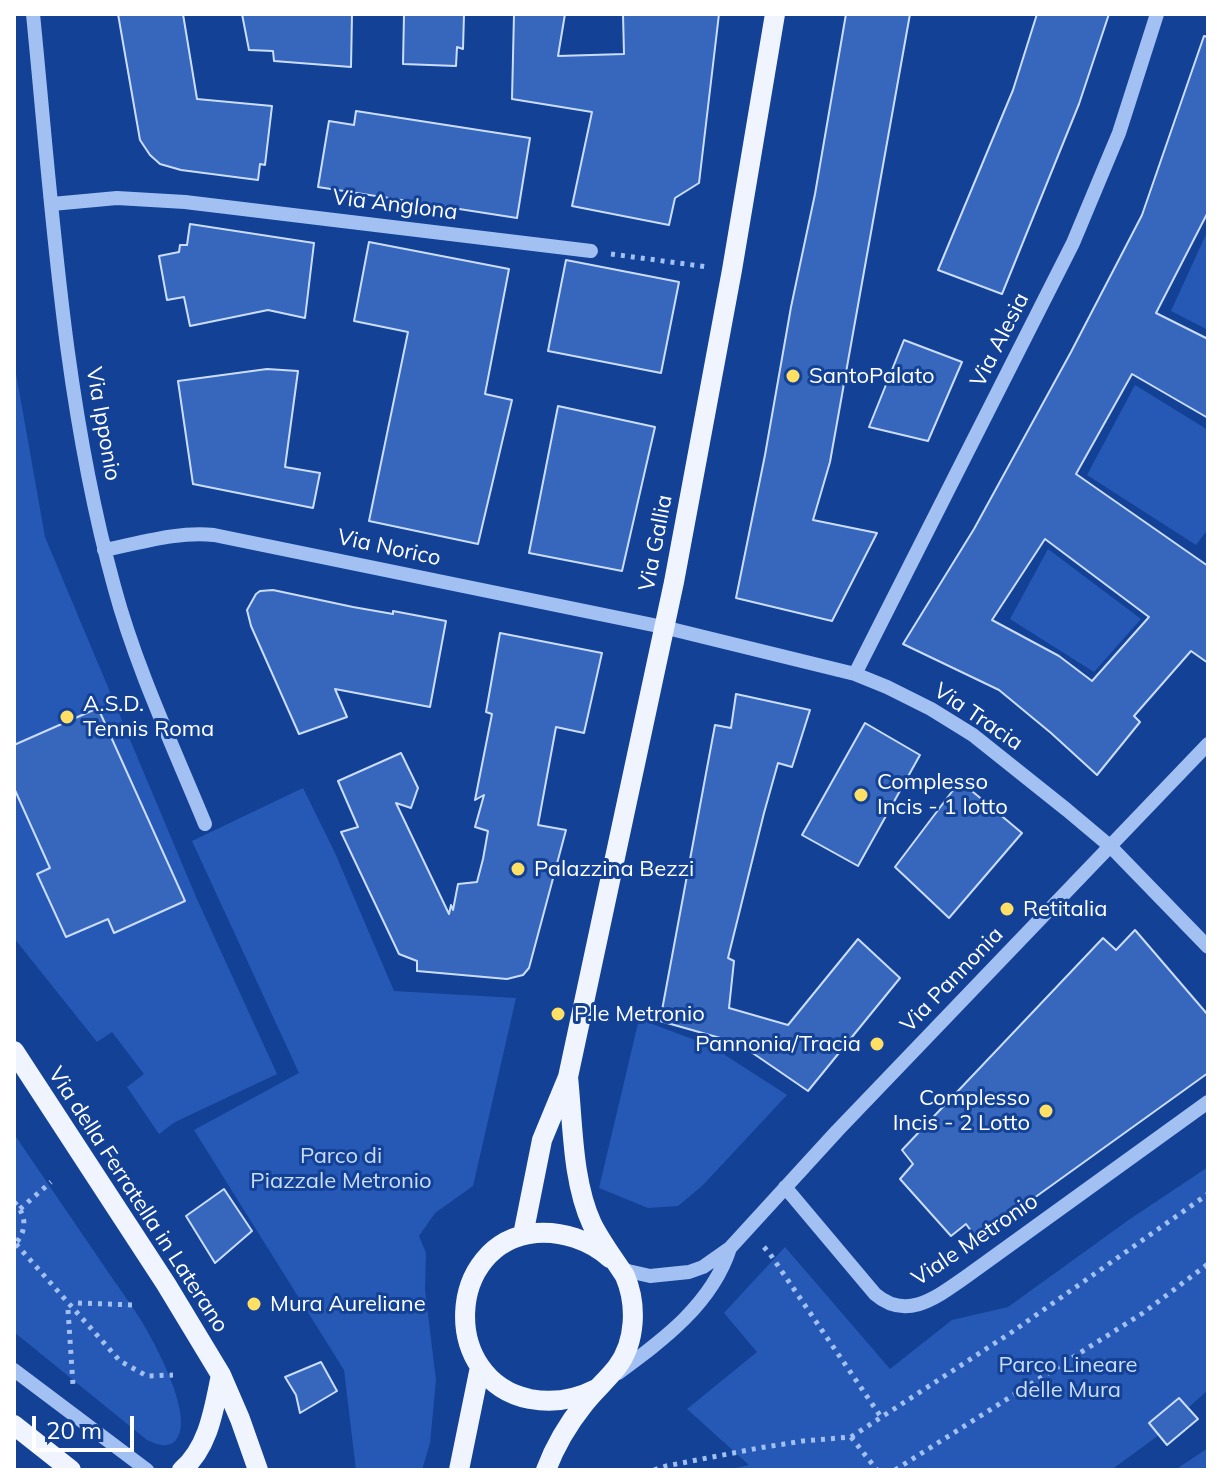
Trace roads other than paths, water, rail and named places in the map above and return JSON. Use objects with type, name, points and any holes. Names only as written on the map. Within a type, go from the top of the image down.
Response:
[{"type":"main road","name":"Via Gallia","points":[[568,1077],[677,566],[732,270],[775,14]]},
{"type":"main road","name":"Via della Ferratella in Laterano","points":[[14,1051],[166,1284],[221,1375],[258,1470]]},
{"type":"main road","points":[[523,1235],[542,1140],[568,1077]]},
{"type":"main road","points":[[546,1470],[572,1420],[619,1365],[631,1339],[633,1312],[625,1276],[599,1236],[584,1204],[568,1077]]},
{"type":"main road","points":[[600,1386],[586,1394],[557,1401],[520,1397],[503,1389],[489,1378],[472,1355],[463,1319],[470,1287],[482,1262],[491,1253],[523,1235],[550,1233],[571,1237],[594,1246],[619,1266]]},
{"type":"main road","points":[[459,1470],[480,1367]]},
{"type":"main road","points":[[182,1470],[191,1462],[209,1427],[221,1375]]},
{"type":"main road","points":[[14,1425],[71,1470]]},
{"type":"street","name":"Via Ipponio","points":[[33,14],[72,386],[104,550],[136,653],[205,824]]},
{"type":"street","name":"Via Alesia","points":[[855,674],[1073,243],[1119,133],[1157,14]]},
{"type":"street","name":"Via Anglona","points":[[52,204],[117,198],[185,202],[591,251]]},
{"type":"street","name":"Via Norico","points":[[104,550],[173,536],[214,535],[663,627]]},
{"type":"street","name":"Via Tracia","points":[[663,627],[855,674],[917,702],[973,735],[1111,847],[1208,947]]},
{"type":"street","name":"Via Pannonia","points":[[730,1248],[1208,744]]},
{"type":"street","name":"Viale Metronio","points":[[785,1187],[882,1301],[891,1305],[915,1306],[967,1276],[1208,1102]]},
{"type":"street","points":[[619,1266],[650,1276],[689,1272],[703,1267],[730,1248]]},
{"type":"street","points":[[600,1386],[654,1348],[692,1311],[713,1285],[730,1248]]},
{"type":"street","points":[[14,1370],[147,1470]]},
{"type":"place","name":"SantoPalato","points":[[793,376]]},
{"type":"place","name":"A.S.D. Tennis Roma","points":[[67,717]]},
{"type":"place","name":"Complesso Incis - 1 lotto","points":[[861,795]]},
{"type":"place","name":"Palazzina Bezzi","points":[[518,869]]},
{"type":"place","name":"Retitalia","points":[[1007,909]]},
{"type":"place","name":"P.le Metronio","points":[[558,1014]]},
{"type":"place","name":"Pannonia/Tracia","points":[[877,1044]]},
{"type":"place","name":"Complesso Incis - 2 Lotto","points":[[1046,1111]]},
{"type":"place","name":"Mura Aureliane","points":[[254,1304]]},
{"type":"park label","name":"Parco di Piazzale Metronio","points":[[341,1168]]},
{"type":"park label","name":"Parco Lineare delle Mura","points":[[1068,1378]]}]
